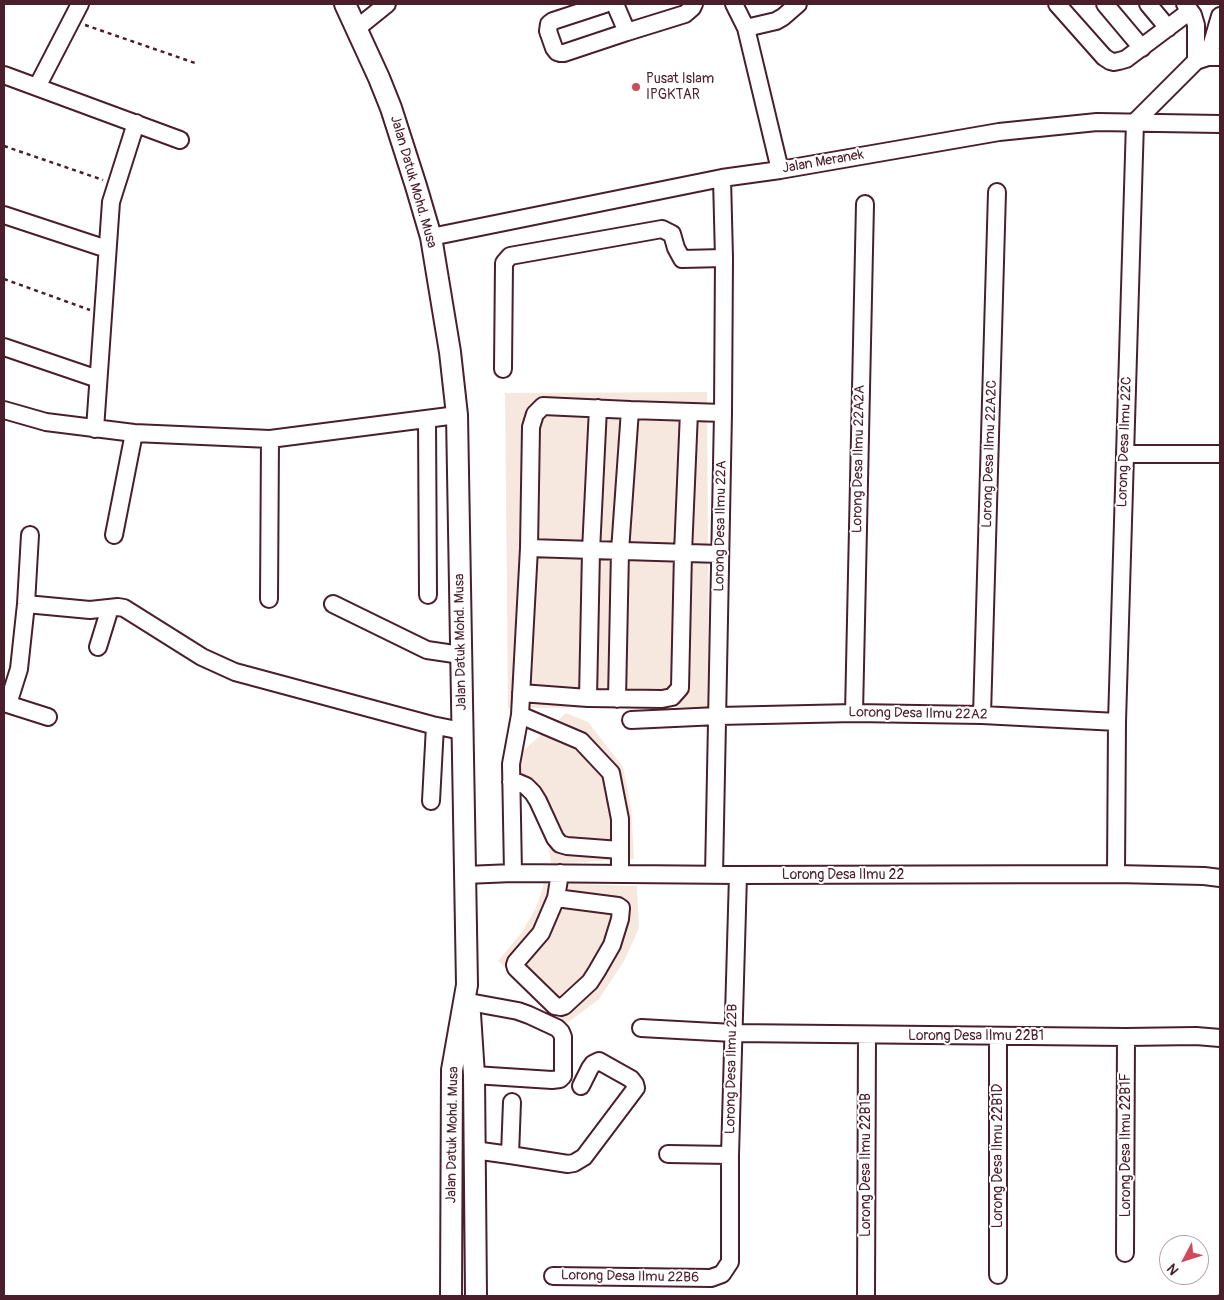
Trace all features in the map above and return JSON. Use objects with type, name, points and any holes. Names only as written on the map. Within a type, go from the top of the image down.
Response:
[{"type":"main road","name":"Jalan Datuk Mohd. Musa","points":[[345,4],[379,78],[394,117],[430,237],[450,352],[457,415],[468,993],[474,1075],[476,1296]]},
{"type":"main road","name":"Jalan Datuk Mohd. Musa","points":[[451,1296],[452,1070],[468,993]]},
{"type":"street","points":[[37,87],[80,4]]},
{"type":"street","points":[[356,29],[387,4]]},
{"type":"street","points":[[605,4],[553,21],[548,31],[554,48],[560,54],[564,53],[685,14],[694,4]]},
{"type":"street","points":[[615,4],[627,32]]},
{"type":"street","points":[[734,4],[746,28],[780,170]]},
{"type":"street","points":[[746,28],[776,21],[798,4]]},
{"type":"street","points":[[1057,4],[1104,57],[1110,61],[1123,60],[1142,48],[1168,28],[1188,7],[1208,58]]},
{"type":"street","points":[[1105,4],[1142,48]]},
{"type":"street","points":[[1148,4],[1168,28]]},
{"type":"street","points":[[1135,122],[1208,58],[1220,16]]},
{"type":"street","points":[[4,75],[180,140]]},
{"type":"street","name":"Jalan Meranek","points":[[430,237],[722,178],[780,170],[999,132],[1097,122],[1220,124]]},
{"type":"street","name":"Lorong Desa Ilmu 22C","points":[[1116,874],[1117,722],[1135,122]]},
{"type":"street","points":[[95,428],[111,202],[136,123]]},
{"type":"street","name":"Lorong Desa Ilmu 22A","points":[[714,875],[724,413],[722,178]]},
{"type":"street","name":"Lorong Desa Ilmu 22A2C","points":[[982,715],[997,192]]},
{"type":"street","name":"Lorong Desa Ilmu 22A2A","points":[[854,713],[864,204]]},
{"type":"street","points":[[4,215],[108,249]]},
{"type":"street","points":[[503,369],[504,263],[510,256],[662,229],[672,234],[682,259],[724,258]]},
{"type":"street","points":[[4,347],[98,379]]},
{"type":"street","points":[[513,873],[511,764],[520,715],[529,548],[531,427],[535,414],[543,406],[724,413]]},
{"type":"street","points":[[588,698],[591,551],[598,408]]},
{"type":"street","points":[[4,410],[46,422],[134,434],[270,438],[457,415]]},
{"type":"street","points":[[617,699],[620,551],[630,410]]},
{"type":"street","points":[[521,693],[588,698],[662,699],[672,697],[680,688],[683,553],[690,412]]},
{"type":"street","points":[[427,419],[428,596]]},
{"type":"street","points":[[114,534],[134,434]]},
{"type":"street","points":[[269,599],[270,438]]},
{"type":"street","points":[[1124,454],[1220,454]]},
{"type":"street","points":[[30,535],[26,604],[19,669],[6,703],[48,716]]},
{"type":"street","points":[[529,548],[720,554]]},
{"type":"street","points":[[26,604],[90,610],[118,607],[129,611],[202,657],[235,672],[435,726],[462,731]]},
{"type":"street","points":[[333,604],[426,650],[461,655]]},
{"type":"street","points":[[98,647],[110,608]]},
{"type":"street","name":"Lorong Desa Ilmu 22A2","points":[[631,720],[854,713],[982,715],[1117,722]]},
{"type":"street","points":[[520,715],[581,741],[611,773],[620,819],[620,874]]},
{"type":"street","points":[[432,801],[435,726]]},
{"type":"street","points":[[511,782],[526,786],[533,793],[555,838],[560,844],[620,850]]},
{"type":"street","points":[[556,898],[618,906],[621,908],[620,919],[612,945],[597,971],[590,982],[561,1007],[556,1006],[515,965],[541,933],[556,898],[560,873]]},
{"type":"street","name":"Lorong Desa Ilmu 22","points":[[465,874],[1116,874],[1220,878]]},
{"type":"street","name":"Lorong Desa Ilmu 22B","points":[[730,1262],[732,1033],[738,875]]},
{"type":"street","points":[[468,993],[529,1015],[557,1028],[563,1037],[563,1076],[560,1079],[474,1075]]},
{"type":"street","name":"Lorong Desa Ilmu 22B1","points":[[641,1028],[732,1033],[1196,1036],[1220,1038]]},
{"type":"street","name":"Lorong Desa Ilmu 22B1B","points":[[866,1296],[867,1035]]},
{"type":"street","name":"Lorong Desa Ilmu 22B1D","points":[[998,1036],[998,1275]]},
{"type":"street","name":"Lorong Desa Ilmu 22B1F","points":[[1125,1253],[1126,1037]]},
{"type":"street","points":[[474,1150],[568,1164],[574,1163],[584,1157],[636,1088],[631,1079],[599,1061],[590,1068],[581,1086]]},
{"type":"street","points":[[510,1155],[512,1102]]},
{"type":"street","points":[[668,1154],[730,1156]]},
{"type":"street","name":"Lorong Desa Ilmu 22B6","points":[[553,1276],[711,1278],[722,1274],[730,1262]]},
{"type":"path","points":[[71,21],[195,63]]},
{"type":"path","points":[[4,146],[116,185]]},
{"type":"path","points":[[4,279],[103,314]]},
{"type":"shaded area","points":[[707,392],[709,707],[508,708],[505,393]]},
{"type":"shaded area","points":[[566,713],[588,722],[623,767],[631,806],[634,859],[551,864],[547,837],[528,796],[501,770]]},
{"type":"shaded area","points":[[544,883],[637,886],[639,928],[624,961],[599,999],[566,1024],[498,961],[522,932],[537,906]]},
{"type":"place","name":"Pusat Islam IPGKTAR","points":[[636,87]]}]
